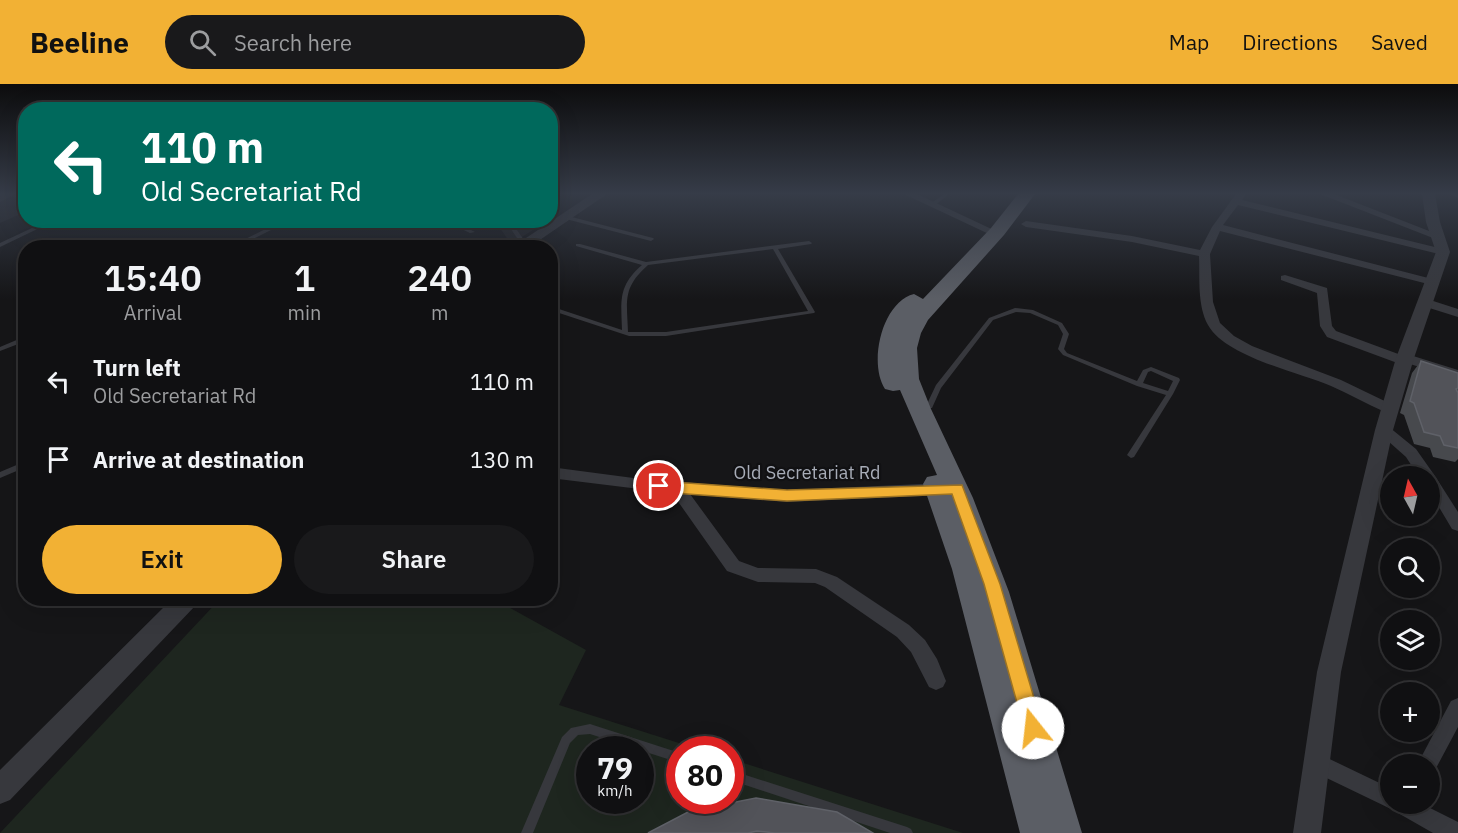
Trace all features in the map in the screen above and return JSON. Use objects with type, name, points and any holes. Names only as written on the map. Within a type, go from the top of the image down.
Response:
[{"type":"highway","points":[[989,230],[921,313],[910,333],[904,359],[905,368],[947,489],[1039,833]]},
{"type":"highway","points":[[989,230],[907,306],[889,336],[888,361],[892,382],[947,489],[995,594],[1063,833]]},
{"type":"street","points":[[528,240],[545,229]]},
{"type":"street","points":[[1061,229],[1132,239],[1204,254]]},
{"type":"street","points":[[1216,229],[1204,254],[1207,303],[1214,324],[1222,333],[1247,349],[1336,384],[1390,409]]},
{"type":"street","points":[[1225,229],[1432,282]]},
{"type":"street","points":[[1371,229],[1445,246]]},
{"type":"street","points":[[1406,229],[1445,246]]},
{"type":"street","points":[[1307,833],[1329,672],[1384,430],[1405,360],[1427,303],[1445,246],[1439,229]]},
{"type":"street","points":[[1285,278],[1323,291],[1326,326],[1331,334],[1405,360],[1458,375]]},
{"type":"street","points":[[1427,303],[1458,313]]},
{"type":"street","points":[[1384,430],[1411,453],[1420,466]]},
{"type":"street","name":"Old Secretariat Rd","points":[[558,473],[677,488],[787,496],[947,489]]},
{"type":"street","points":[[677,488],[733,566],[758,574],[816,576],[831,582],[903,631],[918,646],[930,665],[936,681]]},
{"type":"street","points":[[1440,496],[1456,518]]},
{"type":"street","points":[[0,790],[180,606]]},
{"type":"street","points":[[1433,754],[1458,707]]},
{"type":"street","points":[[1315,762],[1380,794]]},
{"type":"street","points":[[1420,814],[1456,833]]},
{"type":"lane","points":[[0,245],[35,229]]},
{"type":"lane","points":[[246,240],[270,229]]},
{"type":"lane","points":[[465,229],[472,232]]},
{"type":"lane","points":[[611,229],[651,239]]},
{"type":"lane","points":[[578,246],[646,264],[809,243]]},
{"type":"lane","points":[[558,311],[625,332],[642,335],[666,334],[812,312],[775,248]]},
{"type":"lane","points":[[625,332],[624,294],[627,282],[646,264]]},
{"type":"lane","points":[[919,406],[930,406],[938,387],[991,319],[1016,310],[1031,311],[1060,324],[1066,334],[1061,349],[1065,354],[1170,394]]},
{"type":"lane","points":[[0,349],[18,341]]},
{"type":"lane","points":[[1131,455],[1177,380],[1151,369],[1145,371],[1139,384]]},
{"type":"lane","points":[[0,475],[18,468]]},
{"type":"lane","points":[[527,833],[566,740],[575,731],[590,729],[666,753]]},
{"type":"lane","points":[[744,780],[907,833]]},
{"type":"shaded area","points":[[501,229],[535,229],[517,240],[508,240]]},
{"type":"shaded area","points":[[213,606],[506,606],[586,650],[559,705],[666,739],[666,814],[744,814],[744,763],[963,833],[0,833]]},
{"type":"building","points":[[1421,361],[1458,373],[1458,388],[1456,389],[1458,393],[1458,448],[1444,445],[1440,436],[1424,432],[1414,403],[1410,401]]},
{"type":"building","points":[[756,798],[837,812],[873,833],[757,831],[748,833],[648,833],[684,814],[744,814],[744,800]]},
{"type":"route","points":[[659,486],[787,496],[957,489],[992,584],[1033,728]]}]
